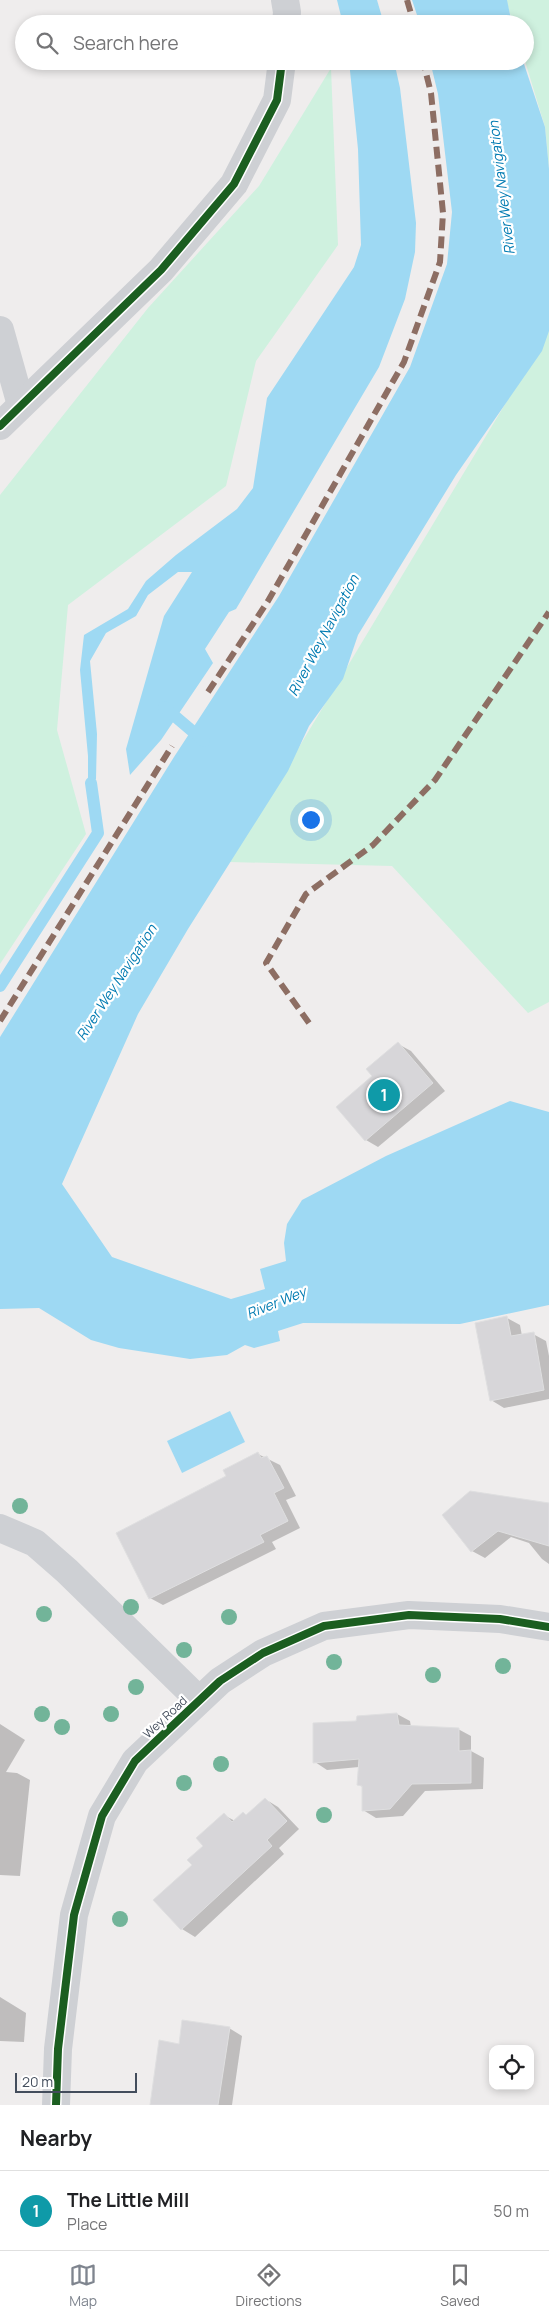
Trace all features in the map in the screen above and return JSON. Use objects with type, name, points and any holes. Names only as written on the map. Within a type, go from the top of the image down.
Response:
[{"type":"street","points":[[285,0],[287,15]]},
{"type":"street","points":[[0,426],[161,270],[234,184],[277,100],[281,70]]},
{"type":"street","points":[[0,330],[21,406]]},
{"type":"street","points":[[0,1528],[34,1543],[67,1571],[199,1700]]},
{"type":"street","name":"Wey Road","points":[[56,2105],[58,2049],[74,1915],[102,1816],[135,1761],[220,1681],[263,1652],[324,1626],[409,1615],[500,1618],[549,1627]]},
{"type":"green space","points":[[506,0],[549,0],[549,169],[545,127],[528,70],[534,70],[534,15],[510,15]]},
{"type":"green space","points":[[331,70],[338,245],[256,361],[226,486],[68,605],[57,730],[86,834],[0,964],[0,495],[148,308],[259,186]]},
{"type":"green space","points":[[549,331],[549,1002],[528,1013],[392,866],[230,862]]},
{"type":"water","points":[[337,0],[377,0],[381,15],[341,15]]},
{"type":"water","points":[[412,0],[507,0],[510,15],[417,15]]},
{"type":"water","points":[[350,70],[396,70],[400,88],[416,223],[415,252],[405,299],[379,367],[236,609],[229,612],[205,649],[213,663],[161,740],[130,775],[126,749],[164,616],[192,572],[178,572],[148,595],[136,616],[106,633],[90,661],[97,734],[96,779],[91,783],[88,779],[88,756],[80,670],[84,635],[128,609],[146,581],[176,555],[237,509],[253,488],[267,398],[354,267],[361,245],[358,149]]},
{"type":"water","points":[[432,70],[526,70],[545,127],[549,169],[549,331],[542,351],[456,475],[358,635],[343,679],[309,726],[288,771],[188,929],[138,1014],[62,1184],[112,1257],[231,1299],[265,1289],[260,1269],[286,1261],[284,1243],[287,1224],[302,1200],[386,1156],[510,1101],[549,1112],[549,1305],[460,1324],[303,1323],[278,1331],[280,1341],[254,1348],[245,1345],[227,1355],[190,1359],[119,1348],[91,1340],[39,1308],[0,1309],[0,1037],[174,757],[279,596],[410,367],[447,264],[452,212],[438,94]]},
{"type":"water","points":[[230,1411],[245,1442],[182,1473],[167,1441]]},
{"type":"building","points":[[398,1042],[433,1083],[365,1141],[336,1107],[372,1076],[366,1069]]},
{"type":"building","points":[[507,1316],[511,1336],[534,1332],[544,1390],[490,1401],[475,1323]]},
{"type":"building","points":[[258,1452],[261,1458],[267,1456],[284,1488],[274,1493],[288,1521],[260,1535],[264,1542],[149,1599],[116,1533],[226,1476],[223,1470]]},
{"type":"building","points":[[470,1491],[549,1503],[549,1546],[498,1531],[471,1552],[442,1515]]},
{"type":"building","points":[[397,1713],[399,1725],[459,1728],[459,1751],[471,1750],[471,1783],[412,1784],[390,1809],[362,1811],[362,1786],[357,1785],[359,1759],[313,1763],[313,1723],[356,1721],[357,1716]]},
{"type":"building","points":[[265,1798],[287,1821],[267,1840],[272,1846],[181,1930],[153,1900],[192,1865],[187,1860],[203,1846],[196,1838],[224,1813],[232,1822],[243,1812],[246,1815]]},
{"type":"building","points":[[182,2020],[230,2027],[218,2105],[150,2105],[159,2040],[179,2044]]},
{"type":"waterway","points":[[164,707],[204,741]]},
{"type":"waterway","points":[[0,986],[98,833],[91,783]]},
{"type":"marked path","points":[[407,0],[411,15]]},
{"type":"marked path","points":[[208,692],[268,601],[404,362],[440,262],[443,213],[431,93],[425,70]]},
{"type":"marked path","points":[[309,1023],[266,963],[306,894],[373,845],[435,780],[549,612]]},
{"type":"marked path","points":[[0,1021],[172,746]]},
{"type":"cycle path","points":[[0,426],[161,270],[234,184],[277,100],[281,70]]},
{"type":"cycle path","points":[[56,2105],[58,2049],[74,1915],[102,1816],[135,1761],[220,1681],[263,1653],[324,1626],[409,1615],[500,1619],[549,1627]]},
{"type":"place","name":"The Little Mill","points":[[384,1095]]},
{"type":"water label","name":"River Wey Navigation","points":[[501,188]]},
{"type":"water label","name":"River Wey Navigation","points":[[323,635]]},
{"type":"water label","name":"River Wey Navigation","points":[[116,982]]},
{"type":"water label","name":"River Wey","points":[[276,1302]]}]
